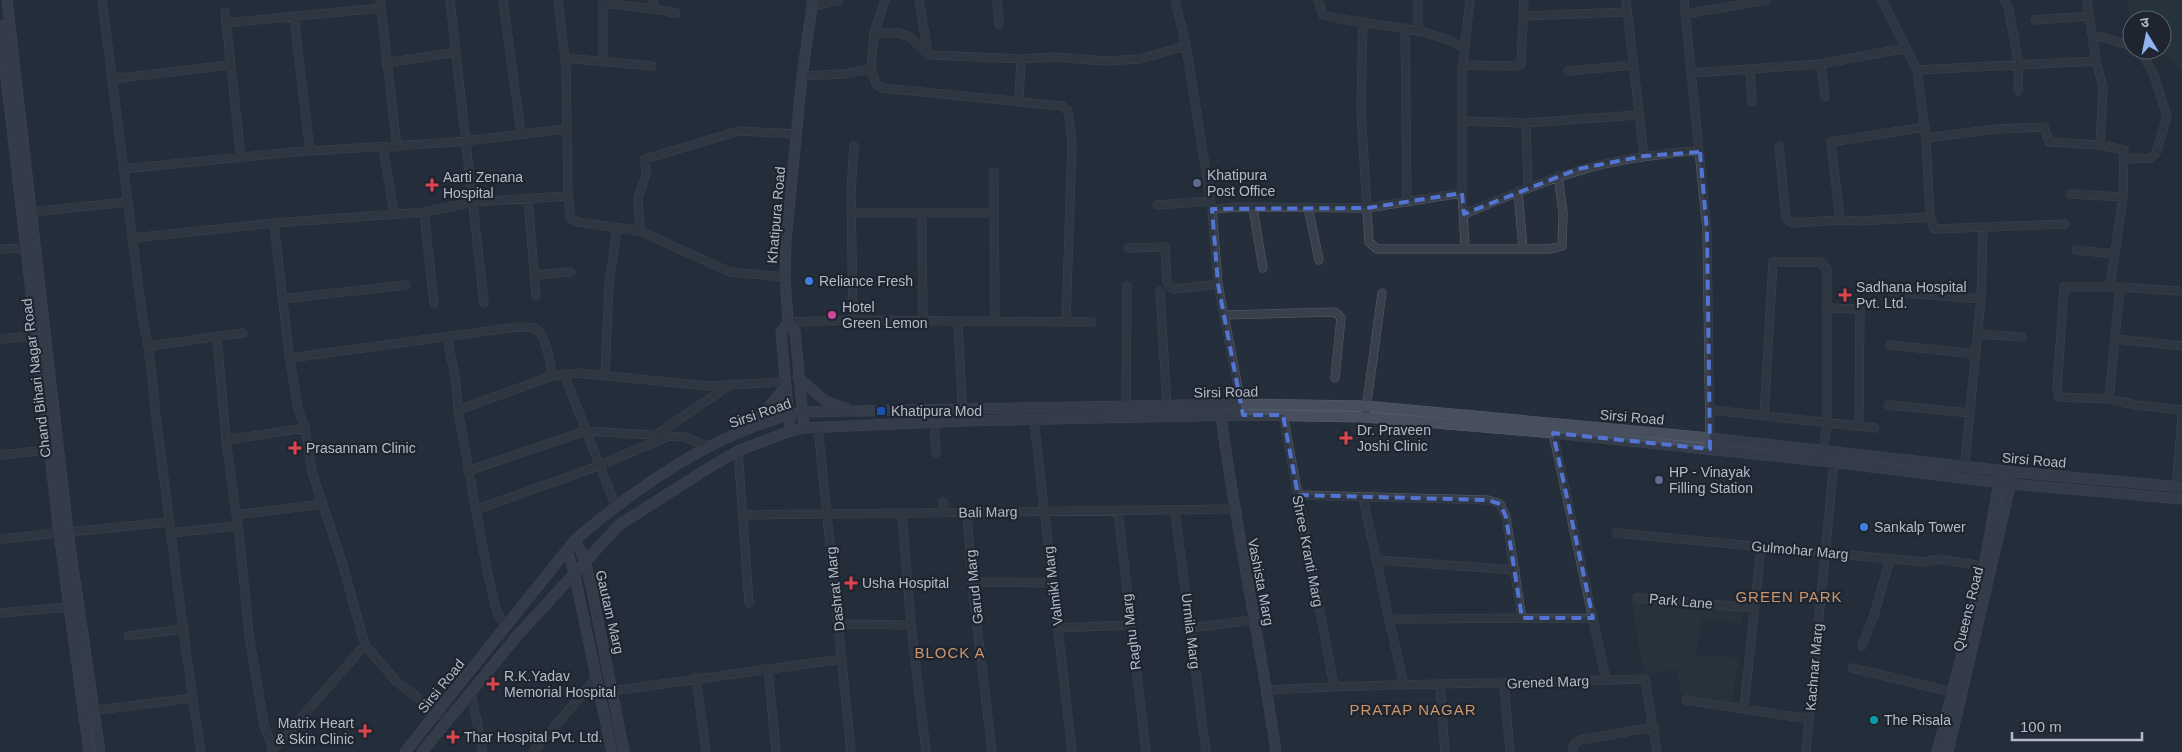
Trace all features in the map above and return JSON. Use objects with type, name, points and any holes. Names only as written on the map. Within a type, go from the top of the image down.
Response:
[{"type":"street","name":"Chand Bihari Nagar Road","points":[[8,0],[70,607],[82,713],[89,752]]},
{"type":"street","points":[[102,0],[122,168],[143,321],[149,346],[169,522],[201,752]]},
{"type":"street","points":[[450,0],[484,303]]},
{"type":"street","points":[[503,0],[521,133]]},
{"type":"street","points":[[558,0],[564,58],[568,196],[571,219],[640,231],[730,272],[785,277]]},
{"type":"street","points":[[653,9],[654,0]]},
{"type":"street","points":[[813,3],[839,0]]},
{"type":"street","points":[[885,0],[874,33],[871,69],[876,84],[882,88],[1062,106],[1068,111],[1072,142],[1066,322]]},
{"type":"street","points":[[919,0],[929,55]]},
{"type":"street","points":[[997,0],[999,24]]},
{"type":"street","points":[[1175,0],[1186,46],[1211,205],[1218,284],[1243,415]]},
{"type":"street","points":[[1318,0],[1323,15],[1405,28],[1450,40],[1463,47]]},
{"type":"street","points":[[1418,0],[1418,31]]},
{"type":"street","points":[[1465,247],[1462,193],[1462,65],[1470,0]]},
{"type":"street","points":[[1462,65],[1516,66],[1521,64],[1524,0]]},
{"type":"street","points":[[1626,0],[1644,156]]},
{"type":"street","points":[[1684,0],[1693,73],[1707,230],[1711,410],[1710,449]]},
{"type":"street","points":[[1685,14],[1740,2],[1767,0]]},
{"type":"street","points":[[1882,0],[1917,70],[1926,138],[1930,217],[1934,230],[2065,224]]},
{"type":"street","points":[[2004,0],[2008,6],[2019,64],[2018,91]]},
{"type":"street","points":[[2087,0],[2094,35],[2096,61],[2103,87],[2100,146]]},
{"type":"street","points":[[603,62],[603,1],[676,13]]},
{"type":"street","name":"Khatipura Road","points":[[790,431],[781,332],[788,322],[785,277],[786,241],[802,76],[813,3]]},
{"type":"street","points":[[226,23],[294,17],[381,4],[386,63],[397,147]]},
{"type":"street","points":[[225,12],[241,158]]},
{"type":"street","points":[[1523,16],[1627,12]]},
{"type":"street","points":[[2034,20],[2089,16]]},
{"type":"street","points":[[294,17],[310,151]]},
{"type":"street","points":[[1363,22],[1361,110],[1369,242],[1376,248],[1465,247],[1549,249],[1562,246],[1563,213],[1558,176]]},
{"type":"street","name":"Chand Bihari Nagar Road","points":[[0,24],[48,450],[100,752]]},
{"type":"street","points":[[1405,28],[1407,202]]},
{"type":"street","points":[[874,33],[898,33],[910,37],[929,55],[1021,59],[1055,57],[1106,61],[1140,59],[1186,46]]},
{"type":"street","points":[[2094,35],[2122,43]]},
{"type":"street","points":[[1693,73],[1821,64],[1906,48]]},
{"type":"street","points":[[386,63],[456,52]]},
{"type":"street","points":[[564,58],[652,66]]},
{"type":"street","points":[[1019,101],[1021,59]]},
{"type":"street","points":[[2124,159],[2150,158],[2156,153],[2166,117],[2154,75],[2145,60]]},
{"type":"street","points":[[1917,70],[2096,61]]},
{"type":"street","points":[[1821,64],[1825,97]]},
{"type":"street","points":[[111,79],[230,65]]},
{"type":"street","points":[[1568,71],[1634,65]]},
{"type":"street","points":[[802,76],[844,74],[871,69]]},
{"type":"street","points":[[1750,70],[1752,102]]},
{"type":"street","points":[[1463,121],[1526,123],[1638,115]]},
{"type":"street","points":[[1526,123],[1528,188]]},
{"type":"street","points":[[1840,220],[1831,142],[1925,127]]},
{"type":"street","points":[[1926,138],[1997,129],[2044,127],[2049,142],[2123,149],[2123,197],[2110,287]]},
{"type":"street","points":[[122,168],[310,151],[397,147],[566,129]]},
{"type":"street","points":[[640,231],[638,198],[646,174],[646,159],[739,132],[797,134]]},
{"type":"street","points":[[852,320],[851,213],[854,146]]},
{"type":"street","points":[[1779,146],[1786,218],[1792,223],[1930,217]]},
{"type":"street","points":[[383,148],[394,214]]},
{"type":"street","points":[[1464,214],[1518,191],[1578,169],[1644,156],[1690,151],[1700,152]]},
{"type":"street","points":[[994,172],[995,321]]},
{"type":"street","points":[[1518,191],[1523,248]]},
{"type":"street","points":[[1157,205],[1211,205],[1253,208],[1367,208],[1462,193]]},
{"type":"street","points":[[2070,194],[2123,197]]},
{"type":"street","points":[[132,238],[274,223],[424,212],[474,202],[568,196]]},
{"type":"street","points":[[528,198],[536,296]]},
{"type":"street","points":[[31,212],[127,202]]},
{"type":"street","points":[[1308,207],[1318,260]]},
{"type":"street","points":[[1253,208],[1263,268]]},
{"type":"street","points":[[424,212],[434,304]]},
{"type":"street","points":[[851,213],[994,212]]},
{"type":"street","points":[[922,213],[923,321]]},
{"type":"street","points":[[274,223],[282,299],[298,409],[304,428],[312,472],[342,562],[366,645],[397,682],[448,720]]},
{"type":"street","points":[[1963,478],[1981,299],[1983,227]]},
{"type":"street","points":[[605,375],[609,284],[617,228]]},
{"type":"street","points":[[1128,248],[1164,247],[1167,282],[1170,287],[1175,289],[1218,284]]},
{"type":"street","points":[[0,248],[25,248]]},
{"type":"street","points":[[2076,250],[2115,254]]},
{"type":"street","points":[[1764,416],[1773,262],[1823,263],[1827,269],[1827,423],[1822,461]]},
{"type":"street","points":[[534,275],[571,272]]},
{"type":"street","points":[[282,299],[406,285]]},
{"type":"street","points":[[1126,408],[1127,286]]},
{"type":"street","points":[[2178,291],[2120,287],[2064,287],[2057,383],[2059,397],[2109,399],[2136,405],[2182,410]]},
{"type":"street","points":[[2109,399],[2120,287]]},
{"type":"street","points":[[1160,291],[1167,407]]},
{"type":"street","points":[[1892,292],[1981,299]]},
{"type":"street","points":[[1366,412],[1382,293]]},
{"type":"street","points":[[1826,308],[1860,307],[1859,426]]},
{"type":"street","points":[[1224,316],[1335,312],[1339,314],[1341,318],[1335,378]]},
{"type":"street","points":[[788,322],[852,320],[1092,322]]},
{"type":"street","points":[[958,321],[963,421]]},
{"type":"street","points":[[788,322],[795,331],[804,428]]},
{"type":"street","points":[[290,358],[447,337],[476,331],[517,327],[534,328],[539,332],[546,346],[552,376]]},
{"type":"street","points":[[149,346],[243,333]]},
{"type":"street","points":[[1978,334],[2022,337]]},
{"type":"street","points":[[0,339],[35,336]]},
{"type":"street","points":[[217,336],[226,440],[250,644],[264,725],[272,751]]},
{"type":"street","points":[[447,337],[456,383],[458,410],[475,510],[497,612],[506,627]]},
{"type":"street","points":[[2116,339],[2182,346]]},
{"type":"street","points":[[1890,345],[1976,354]]},
{"type":"street","points":[[564,374],[616,507]]},
{"type":"street","points":[[458,410],[552,376],[564,374],[605,375],[708,386],[785,384]]},
{"type":"street","points":[[798,377],[824,400],[856,412]]},
{"type":"street","points":[[656,435],[731,384]]},
{"type":"street","points":[[748,430],[785,384]]},
{"type":"street","name":"Sirsi Road","points":[[405,752],[576,540],[616,507],[709,447],[748,430],[788,415],[802,412],[1126,408],[1241,404],[1710,438],[1964,467],[2179,486]]},
{"type":"street","points":[[1888,405],[1970,413]]},
{"type":"street","points":[[1711,410],[1875,428]]},
{"type":"street","name":"Sirsi Road","points":[[422,752],[574,572],[619,526],[710,466],[738,451],[790,431],[804,428],[963,421],[1243,415],[1284,416],[1366,412],[1834,462],[1999,483],[2178,499]]},
{"type":"street","points":[[2178,499],[2182,415]]},
{"type":"street","name":"Vashista Marg","points":[[1221,416],[1233,509],[1267,690],[1276,752]]},
{"type":"street","name":"Shree Kranti Marg","points":[[1284,416],[1334,686]]},
{"type":"street","name":"Valmiki Marg","points":[[1034,420],[1072,752]]},
{"type":"street","points":[[934,422],[936,453]]},
{"type":"street","name":"Dashrat Marg","points":[[818,426],[851,752]]},
{"type":"street","points":[[226,440],[304,428]]},
{"type":"street","points":[[468,471],[585,431],[684,437],[709,447]]},
{"type":"street","name":"Grened Marg","points":[[1267,690],[1334,686],[1504,684],[1606,680],[1553,433]]},
{"type":"street","points":[[475,510],[599,466],[670,436]]},
{"type":"street","points":[[0,455],[48,450]]},
{"type":"street","points":[[738,451],[749,603]]},
{"type":"street","name":"Kachnar Marg","points":[[1806,752],[1834,462]]},
{"type":"street","name":"Queens Road","points":[[1937,752],[1984,566],[2001,470]]},
{"type":"street","name":"Queens Road","points":[[1948,752],[2014,472]]},
{"type":"street","points":[[1298,495],[1488,500],[1500,504],[1506,516],[1522,618]]},
{"type":"street","points":[[1362,498],[1404,685]]},
{"type":"street","points":[[943,502],[944,512]]},
{"type":"street","points":[[236,515],[322,504]]},
{"type":"street","name":"Bali Marg","points":[[742,515],[828,516],[944,512],[1233,509]]},
{"type":"street","name":"Raghu Marg","points":[[1118,511],[1129,625],[1146,752]]},
{"type":"street","name":"Urmila Marg","points":[[1175,511],[1192,628],[1206,752]]},
{"type":"street","name":"Garud Marg","points":[[967,512],[972,582],[992,752]]},
{"type":"street","points":[[902,514],[910,626],[926,752]]},
{"type":"street","points":[[0,539],[169,522]]},
{"type":"street","points":[[171,533],[237,526]]},
{"type":"street","name":"Gulmohar Marg","points":[[1616,533],[1924,562],[1939,559],[1984,566]]},
{"type":"street","name":"Gautam Marg","points":[[576,540],[585,560],[624,752]]},
{"type":"street","points":[[1744,708],[1761,547]]},
{"type":"street","name":"Gautam Marg","points":[[567,551],[574,572],[612,752]]},
{"type":"street","points":[[1862,646],[1874,615],[1890,559]]},
{"type":"street","points":[[1377,560],[1515,570]]},
{"type":"street","points":[[972,582],[1053,582]]},
{"type":"street","name":"Park Lane","points":[[1637,598],[1755,608]]},
{"type":"street","points":[[0,614],[70,607]]},
{"type":"street","points":[[1389,618],[1593,618]]},
{"type":"street","points":[[1192,628],[1254,620]]},
{"type":"street","points":[[839,624],[910,626]]},
{"type":"street","points":[[1058,628],[1129,625]]},
{"type":"street","points":[[128,636],[184,629]]},
{"type":"street","points":[[272,751],[366,645]]},
{"type":"street","points":[[612,691],[696,677],[842,659]]},
{"type":"street","points":[[768,668],[776,752]]},
{"type":"street","points":[[1852,668],[1952,692]]},
{"type":"street","points":[[533,752],[597,677]]},
{"type":"street","points":[[696,677],[706,752]]},
{"type":"street","points":[[1606,680],[1644,679],[1657,752]]},
{"type":"street","points":[[1504,684],[1510,752]]},
{"type":"street","points":[[1440,685],[1445,752]]},
{"type":"street","points":[[471,692],[483,752]]},
{"type":"street","points":[[82,713],[192,698]]},
{"type":"street","points":[[1686,700],[1809,719]]},
{"type":"street","points":[[1572,752],[1574,744],[1580,740],[1654,727]]},
{"type":"highlighted area","points":[[1700,152],[1707,231],[1710,449],[1553,433],[1593,618],[1522,618],[1506,517],[1500,504],[1488,500],[1298,495],[1283,415],[1243,415],[1218,284],[1212,209],[1367,208],[1462,193],[1464,214],[1578,169],[1644,156]]},
{"type":"shaded area","points":[[2127,0],[2182,0],[2182,70],[2170,60],[2172,60],[2172,10],[2129,10]]},
{"type":"shaded area","points":[[1631,599],[1743,610],[1741,623],[1702,620],[1696,655],[1739,658],[1732,702],[1682,694],[1676,669],[1644,674]]},
{"type":"place","name":"Khatipura Post Office","points":[[1197,183]]},
{"type":"place","name":"Aarti Zenana Hospital","points":[[432,185]]},
{"type":"place","name":"Reliance Fresh","points":[[809,281]]},
{"type":"place","name":"Sadhana Hospital Pvt. Ltd.","points":[[1845,295]]},
{"type":"place","name":"Hotel Green Lemon","points":[[832,315]]},
{"type":"place","name":"Khatipura Mod","points":[[881,411]]},
{"type":"place","name":"Dr. Praveen Joshi Clinic","points":[[1346,438]]},
{"type":"place","name":"Prasannam Clinic","points":[[295,448]]},
{"type":"place","name":"HP - Vinayak Filling Station","points":[[1659,480]]},
{"type":"place","name":"Sankalp Tower","points":[[1864,527]]},
{"type":"place","name":"Usha Hospital","points":[[851,583]]},
{"type":"place","name":"R.K.Yadav Memorial Hospital","points":[[493,684]]},
{"type":"place","name":"The Risala","points":[[1874,720]]},
{"type":"place","name":"Matrix Heart & Skin Clinic","points":[[365,731]]},
{"type":"place","name":"Thar Hospital Pvt. Ltd.","points":[[453,737]]},
{"type":"district","name":"GREEN PARK","points":[[1789,597]]},
{"type":"district","name":"BLOCK A","points":[[950,653]]},
{"type":"district","name":"PRATAP NAGAR","points":[[1413,710]]}]
